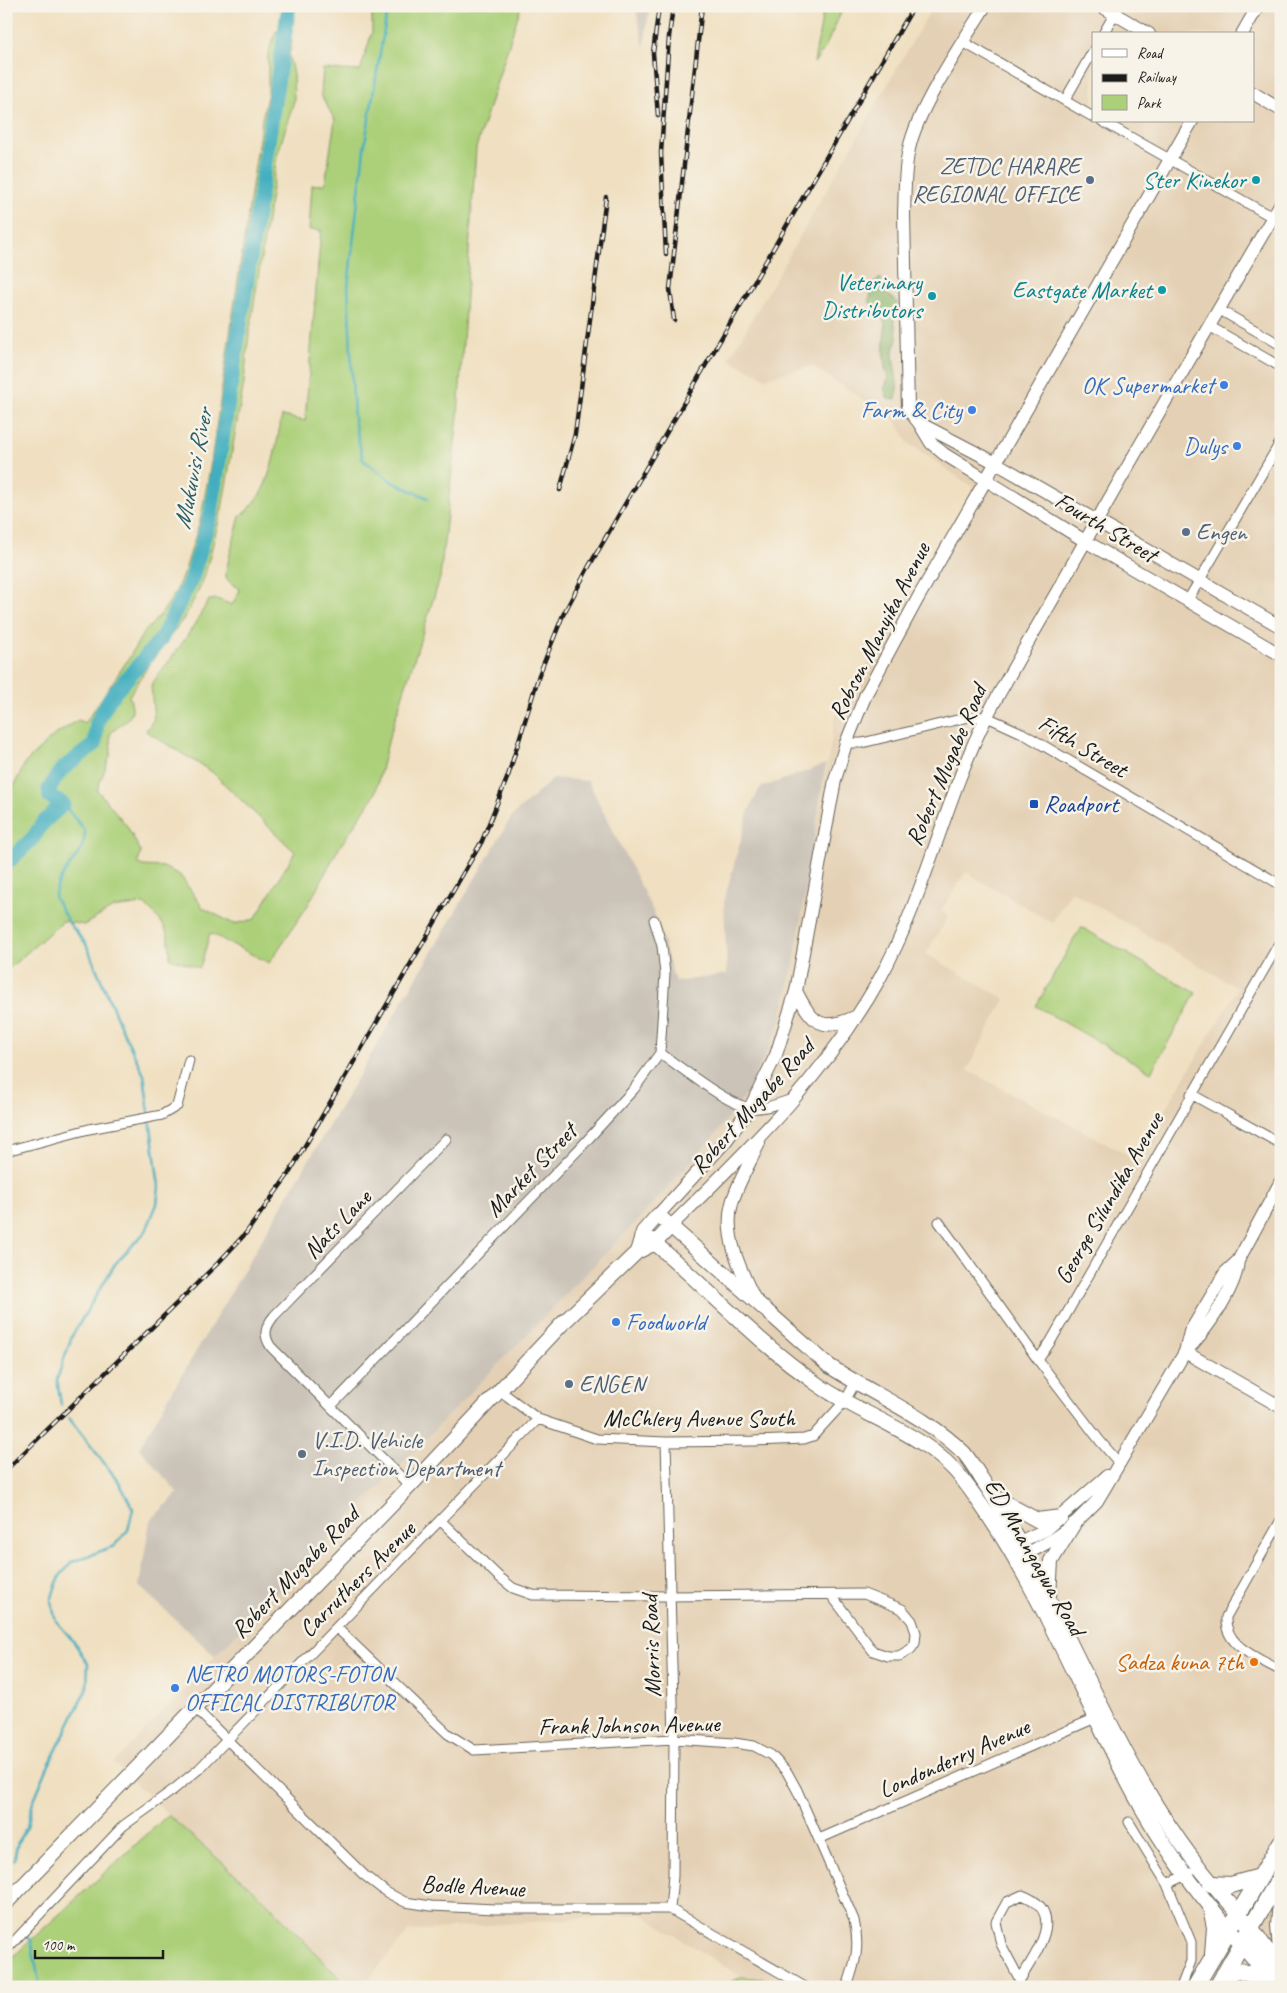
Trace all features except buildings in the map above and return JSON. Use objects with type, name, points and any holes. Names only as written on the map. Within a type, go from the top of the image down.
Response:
[{"type":"highway","points":[[1195,1987],[1281,1842]]},
{"type":"highway","points":[[1221,1980],[1281,1875]]},
{"type":"highway","points":[[1211,1884],[1231,1885],[1260,1877]]},
{"type":"highway","points":[[1281,1902],[1279,1926],[1281,1951]]},
{"type":"highway","points":[[1211,1908],[1215,1927],[1212,1958]]},
{"type":"highway","name":"ED Mnangagwa Road","points":[[1238,1912],[1252,1927],[1274,1980]]},
{"type":"highway","name":"ED Mnangagwa Road","points":[[1229,1929],[1274,1980]]},
{"type":"highway","points":[[1221,1980],[1240,1971],[1274,1980]]},
{"type":"main road","name":"Fourth Street","points":[[985,6],[915,130],[906,167],[904,214],[906,389],[908,409],[931,443],[944,454],[1085,541],[1281,655]]},
{"type":"main road","points":[[1101,6],[1117,10],[1146,32]]},
{"type":"main road","points":[[1243,32],[1258,6]]},
{"type":"main road","points":[[1254,95],[1281,110]]},
{"type":"main road","name":"Robson Manyika Avenue","points":[[643,1232],[725,1142],[750,1108],[776,1055],[796,991],[836,780],[846,743],[871,686],[986,479],[1191,122]]},
{"type":"main road","name":"Robert Mugabe Road","points":[[6,1903],[410,1486],[562,1324],[637,1252],[655,1243],[762,1136],[828,1059],[881,977],[908,917],[969,756],[987,718],[1095,521],[1281,203]]},
{"type":"main road","points":[[919,423],[996,463],[1281,627]]},
{"type":"main road","points":[[796,991],[810,1014],[824,1024],[832,1026],[857,1016]]},
{"type":"main road","points":[[755,1301],[736,1257],[730,1222],[732,1205],[737,1189],[762,1136]]},
{"type":"main road","points":[[1020,1557],[1052,1540],[1072,1525],[1097,1501],[1185,1352],[1200,1337],[1237,1275],[1238,1261],[1281,1181]]},
{"type":"main road","name":"ED Mnangagwa Road","points":[[658,1216],[828,1365],[855,1383],[916,1417],[945,1437],[965,1454],[994,1497],[1013,1545],[1100,1716],[1158,1809],[1211,1884],[1238,1912]]},
{"type":"main road","name":"Robert Mugabe Road","points":[[637,1252],[643,1232]]},
{"type":"main road","name":"ED Mnangagwa Road","points":[[643,1232],[796,1369],[845,1401],[911,1438],[949,1465],[961,1477],[1013,1545]]},
{"type":"main road","points":[[1185,1352],[1281,1407]]},
{"type":"main road","points":[[1013,1545],[1045,1530],[1120,1464]]},
{"type":"main road","points":[[994,1497],[1037,1520],[1061,1517]]},
{"type":"main road","points":[[1049,1600],[1052,1562],[1072,1525]]},
{"type":"main road","name":"ED Mnangagwa Road","points":[[1020,1557],[1049,1600],[1139,1802],[1186,1875],[1229,1929]]},
{"type":"street","points":[[1104,32],[1117,10]]},
{"type":"street","points":[[963,42],[1092,115]]},
{"type":"street","points":[[1065,100],[1092,53]]},
{"type":"street","points":[[1104,122],[1272,217]]},
{"type":"street","points":[[1218,309],[1281,345]]},
{"type":"street","points":[[1209,326],[1281,367]]},
{"type":"street","points":[[1188,600],[1281,441]]},
{"type":"street","name":"Fifth Street","points":[[846,743],[868,742],[969,717],[987,718],[1022,733],[1281,885]]},
{"type":"street","points":[[654,920],[662,946],[665,974],[660,1053],[727,1098],[750,1108],[774,1105],[793,1098]]},
{"type":"street","name":"George Silundika Avenue","points":[[1038,1360],[1051,1341],[1281,940]]},
{"type":"street","name":"Market Street","points":[[331,1406],[580,1148],[634,1089],[660,1053]]},
{"type":"street","points":[[6,1151],[89,1129],[159,1116],[177,1106],[189,1060]]},
{"type":"street","points":[[1191,1094],[1281,1144]]},
{"type":"street","name":"Nats Lane","points":[[331,1406],[266,1340],[266,1327],[274,1316],[446,1139]]},
{"type":"street","points":[[939,1222],[1038,1360],[1120,1464]]},
{"type":"street","name":"McChlery Avenue South","points":[[499,1390],[538,1419],[597,1439],[666,1442],[804,1439],[820,1431],[845,1401],[855,1383]]},
{"type":"street","points":[[331,1406],[410,1486]]},
{"type":"street","name":"Carruthers Avenue","points":[[6,1950],[123,1826],[198,1769],[538,1419]]},
{"type":"street","name":"Morris Road","points":[[666,1442],[674,1739],[674,1876],[670,1909]]},
{"type":"street","points":[[1281,1520],[1226,1617],[1225,1626],[1234,1644],[1281,1671]]},
{"type":"street","points":[[441,1521],[512,1588],[533,1594],[669,1596],[832,1596],[864,1594],[902,1610],[912,1622],[916,1633],[915,1643],[911,1649],[899,1656],[888,1656],[873,1651],[832,1596]]},
{"type":"street","name":"Frank Johnson Avenue","points":[[337,1628],[448,1734],[474,1750],[674,1739],[754,1746],[771,1755],[787,1772],[847,1901],[858,1939],[857,1959],[847,1987]]},
{"type":"street","name":"Bodle Avenue","points":[[195,1708],[364,1875],[386,1892],[405,1902],[431,1906],[495,1909],[670,1909]]},
{"type":"street","name":"Londonderry Avenue","points":[[819,1839],[1100,1716]]},
{"type":"street","points":[[1129,1822],[1168,1884],[1191,1942],[1191,1961],[1181,1987]]},
{"type":"street","points":[[1168,1884],[1199,1867]]},
{"type":"street","points":[[1022,1896],[1035,1900],[1046,1911],[1047,1930],[1018,1983],[1001,1944],[996,1922],[1007,1902],[1022,1896]]},
{"type":"street","points":[[670,1909],[805,1987]]},
{"type":"shaded area","points":[[635,6],[650,6],[644,47]]},
{"type":"shaded area","points":[[933,6],[1281,6],[1281,1987],[800,1987],[789,1981],[741,1977],[642,1914],[409,1931],[361,1987],[348,1987],[114,1763],[215,1656],[639,1219],[719,1131],[749,1089],[779,1026],[795,957],[835,718],[974,488],[908,443],[896,421],[812,366],[765,378],[729,359]],"holes":[[[966,872],[1052,923],[1071,891],[1238,988],[1136,1159],[967,1070],[1005,999],[926,954],[948,917],[941,910]]]},
{"type":"shaded area","points":[[826,764],[795,957],[779,1026],[749,1089],[719,1131],[639,1219],[215,1656],[139,1586],[150,1521],[178,1493],[139,1448],[512,816],[554,778],[588,781],[657,919],[675,982],[727,974],[724,901],[749,810],[760,788]]},
{"type":"green space","points":[[372,6],[521,6],[476,148],[458,415],[440,578],[389,738],[375,794],[337,851],[308,905],[269,963],[210,933],[200,968],[170,958],[167,934],[161,922],[144,904],[113,908],[84,925],[63,921],[6,971],[6,803],[25,763],[52,737],[78,720],[85,723],[129,658],[142,635],[162,613],[175,593],[186,567],[200,521],[210,468],[262,119],[268,92],[268,54],[276,31],[292,41],[289,56],[293,74],[294,101],[277,156],[248,342],[244,382],[222,509],[204,578],[196,596],[184,618],[150,663],[129,696],[132,709],[131,714],[129,718],[110,734],[111,753],[97,790],[127,826],[141,852],[138,863],[143,866],[163,867],[180,875],[203,908],[234,924],[255,919],[295,852],[212,772],[146,731],[154,719],[151,685],[186,638],[209,600],[217,599],[232,605],[240,590],[226,577],[229,558],[240,516],[259,497],[270,471],[282,416],[305,421],[321,230],[309,230],[312,185],[325,184],[335,120],[321,95],[323,69],[360,71],[372,32]]},
{"type":"green space","points":[[824,6],[844,6],[825,48],[814,63]]},
{"type":"green space","points":[[881,278],[883,291],[898,302],[894,315],[897,337],[893,354],[897,382],[896,400],[888,399],[884,389],[888,379],[884,351],[886,323],[868,300],[871,296],[867,286]]},
{"type":"green space","points":[[1081,927],[1196,993],[1151,1072],[1036,1006]]},
{"type":"green space","points":[[168,1815],[266,1901],[348,1987],[6,1987],[6,1963]]},
{"type":"green space","points":[[741,1977],[789,1981],[800,1987],[722,1987]]},
{"type":"waterway","name":"Mukuvisi River","points":[[6,864],[33,838],[42,824],[63,804],[50,797],[49,789],[61,770],[95,744],[97,722],[110,698],[161,639],[192,578],[211,513],[289,6]]},
{"type":"waterway","points":[[388,6],[364,149],[348,286],[354,419],[363,460],[394,483],[428,498]]},
{"type":"waterway","points":[[61,1405],[57,1379],[72,1336],[115,1264],[146,1231],[157,1204],[159,1187],[144,1075],[120,1025],[86,944],[69,923],[54,897],[60,880],[80,851],[85,831],[63,804]]},
{"type":"waterway","points":[[14,1860],[18,1841],[27,1827],[33,1802],[47,1769],[87,1688],[88,1664],[74,1642],[56,1621],[51,1601],[55,1588],[60,1576],[72,1562],[114,1546],[128,1530],[133,1509],[119,1482],[69,1418]]},
{"type":"waterway","points":[[25,1934],[31,1940],[40,1987]]},
{"type":"railway","points":[[658,116],[653,53],[659,6]]},
{"type":"railway","points":[[666,254],[661,153],[673,6]]},
{"type":"railway","points":[[674,320],[670,289],[702,6]]},
{"type":"railway","points":[[6,1470],[218,1263],[246,1233],[288,1175],[482,841],[508,776],[539,675],[563,615],[588,568],[914,6]]},
{"type":"railway","points":[[560,490],[575,434],[606,197]]},
{"type":"place","name":"ZETDC HARARE REGIONAL OFFICE","points":[[1090,180]]},
{"type":"place","name":"Ster Kinekor","points":[[1256,180]]},
{"type":"place","name":"Eastgate Market","points":[[1162,290]]},
{"type":"place","name":"Veterinary Distributors","points":[[932,296]]},
{"type":"place","name":"OK Supermarket","points":[[1224,385]]},
{"type":"place","name":"Farm & City","points":[[972,410]]},
{"type":"place","name":"Dulys","points":[[1237,446]]},
{"type":"place","name":"Engen","points":[[1186,532]]},
{"type":"place","name":"Roadport","points":[[1034,804]]},
{"type":"place","name":"Foodworld","points":[[616,1322]]},
{"type":"place","name":"ENGEN","points":[[569,1384]]},
{"type":"place","name":"V.I.D. Vehicle Inspection Department","points":[[302,1454]]},
{"type":"place","name":"Sadza kuna 7th","points":[[1254,1662]]},
{"type":"place","name":"NETRO MOTORS-FOTON OFFICAL DISTRIBUTOR","points":[[175,1688]]}]
